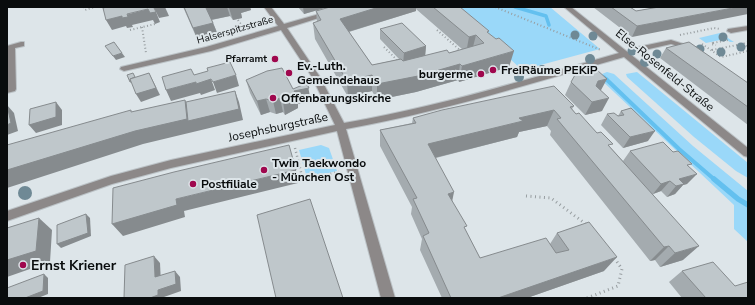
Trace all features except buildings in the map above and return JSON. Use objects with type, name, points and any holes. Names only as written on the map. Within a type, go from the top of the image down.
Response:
[{"type":"street","points":[[267,7],[282,28],[290,36],[316,77],[340,127],[388,298]]},
{"type":"street","name":"Halserspitzstraße","points":[[124,69],[208,49],[351,7]]},
{"type":"street","name":"Else-Rosenfeld-Straße","points":[[567,7],[748,153]]},
{"type":"street","points":[[731,31],[748,28]]},
{"type":"street","points":[[636,50],[671,42],[689,46],[700,54]]},
{"type":"street","points":[[10,90],[9,47],[20,44]]},
{"type":"street","name":"Josephsburgstraße","points":[[7,216],[111,180],[171,164],[340,127],[391,118],[450,104],[626,54]]},
{"type":"path","points":[[84,7],[85,10],[96,7]]},
{"type":"path","points":[[495,7],[603,51]]},
{"type":"path","points":[[238,20],[247,33]]},
{"type":"path","points":[[130,30],[155,24]]},
{"type":"path","points":[[142,27],[148,64]]},
{"type":"path","points":[[437,30],[464,53]]},
{"type":"path","points":[[687,33],[693,38]]},
{"type":"path","points":[[705,46],[728,40]]},
{"type":"path","points":[[699,42],[721,57],[748,51]]},
{"type":"path","points":[[711,50],[748,42]]},
{"type":"path","points":[[742,44],[748,47]]},
{"type":"path","points":[[384,47],[402,65]]},
{"type":"path","points":[[295,148],[303,180],[339,172]]},
{"type":"path","points":[[526,196],[551,198],[588,226]]},
{"type":"path","points":[[587,298],[618,286],[622,269],[610,251]]},
{"type":"shaded area","points":[[445,7],[550,7],[600,49],[522,70],[493,43]]},
{"type":"shaded area","points":[[720,33],[734,42],[730,42],[725,39],[706,43],[699,38]]},
{"type":"shaded area","points":[[607,72],[614,74],[693,146],[748,191],[748,242],[734,229],[734,205],[597,76]]},
{"type":"shaded area","points":[[637,72],[748,163],[748,178],[736,171],[694,137],[627,77],[626,74]]},
{"type":"shaded area","points":[[321,145],[329,148],[337,171],[307,178],[299,150]]},
{"type":"waterway","points":[[515,7],[546,16],[549,25]]},
{"type":"waterway","points":[[606,79],[679,149],[715,180]]},
{"type":"waterway","points":[[714,179],[738,199],[748,205]]},
{"type":"place","name":"Pfarramt","points":[[275,59]]},
{"type":"place","name":"FreiRäume PEKiP","points":[[493,70]]},
{"type":"place","name":"Ev.-Luth. Gemeindehaus","points":[[289,73]]},
{"type":"place","name":"burgerme","points":[[481,74]]},
{"type":"place","name":"Offenbarungskirche","points":[[273,98]]},
{"type":"place","name":"Twin Taekwondo - München Ost","points":[[264,170]]},
{"type":"place","name":"Postfiliale","points":[[193,184]]},
{"type":"place","name":"Ernst Kriener","points":[[23,265]]}]
